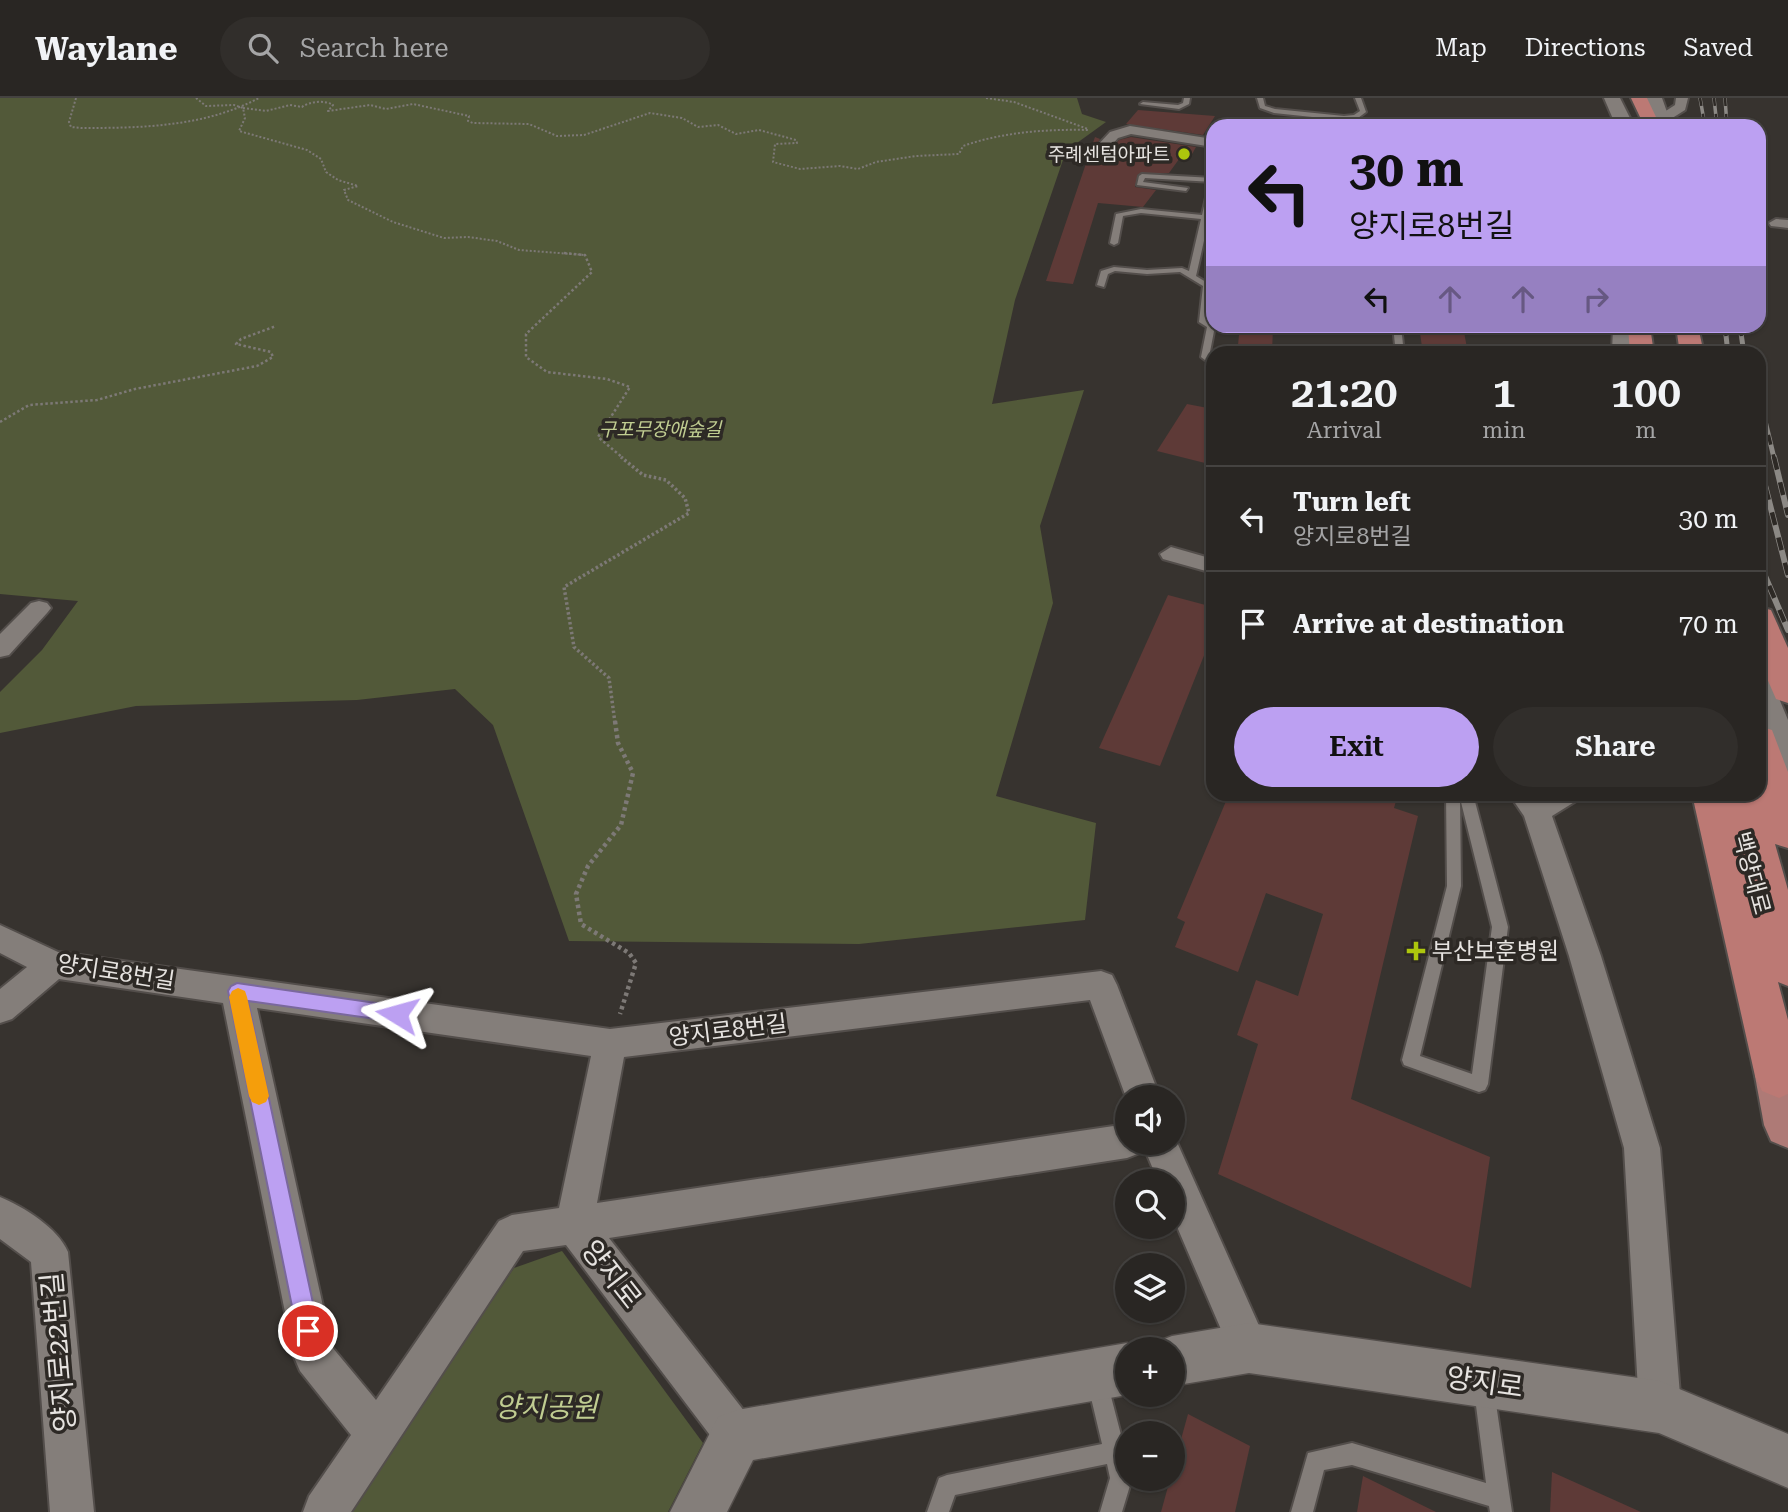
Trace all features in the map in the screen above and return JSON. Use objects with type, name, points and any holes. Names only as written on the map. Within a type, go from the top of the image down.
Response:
[{"type":"highway","points":[[1623,98],[1629,119]]},
{"type":"highway","points":[[1639,98],[1651,119]]},
{"type":"highway","points":[[1766,635],[1788,691]]},
{"type":"highway","points":[[1766,761],[1788,832]]},
{"type":"highway","points":[[1714,801],[1784,1055]]},
{"type":"highway","points":[[1744,801],[1788,967]]},
{"type":"main road","points":[[1612,98],[1622,119]]},
{"type":"main road","points":[[1654,98],[1657,119]]},
{"type":"main road","points":[[1766,708],[1788,774]]},
{"type":"main road","name":"백양대로","points":[[1734,801],[1769,939],[1784,1055]]},
{"type":"main road","points":[[1784,1055],[1788,1125]]},
{"type":"street","points":[[1665,119],[1681,107],[1682,98]]},
{"type":"street","points":[[1102,147],[1114,135],[1130,130],[1206,142]]},
{"type":"street","points":[[1171,554],[1206,564]]},
{"type":"street","points":[[0,649],[39,608]]},
{"type":"street","points":[[1530,803],[1585,956],[1642,1148],[1660,1407]]},
{"type":"street","name":"양지로8번길","points":[[0,938],[53,965],[610,1044],[1101,985],[1138,1085]]},
{"type":"street","points":[[0,1009],[53,965]]},
{"type":"street","points":[[237,991],[314,1357],[377,1434]]},
{"type":"street","name":"양지로","points":[[610,1044],[574,1224],[737,1436]]},
{"type":"street","points":[[325,1512],[512,1234],[1115,1143]]},
{"type":"street","points":[[1165,1155],[1249,1348]]},
{"type":"street","name":"양지로22번길","points":[[0,1216],[49,1252],[72,1512]]},
{"type":"street","name":"양지로","points":[[1185,1359],[1249,1348],[1660,1407],[1788,1461]]},
{"type":"street","points":[[698,1512],[737,1436],[1112,1372]]},
{"type":"lane","points":[[1143,104],[1179,107],[1186,104],[1187,98]]},
{"type":"lane","points":[[1260,98],[1262,107],[1274,111],[1344,118],[1356,117],[1363,112],[1358,98]]},
{"type":"lane","points":[[1186,190],[1139,184],[1142,176],[1153,174],[1206,179]]},
{"type":"lane","points":[[1114,243],[1120,214],[1141,211],[1205,217]]},
{"type":"lane","points":[[1192,277],[1206,213]]},
{"type":"lane","points":[[1101,285],[1104,273],[1114,269],[1147,272],[1182,270],[1206,284]]},
{"type":"lane","points":[[1206,307],[1203,322],[1206,324]]},
{"type":"lane","points":[[1205,357],[1206,352]]},
{"type":"lane","points":[[1453,801],[1454,886],[1410,1060],[1479,1084],[1500,927],[1468,801]]},
{"type":"lane","points":[[937,1512],[947,1486],[1115,1452],[1112,1372]]},
{"type":"lane","points":[[1302,1512],[1316,1461],[1352,1454],[1500,1505],[1483,1382]]},
{"type":"lane","points":[[1111,1512],[1117,1491]]},
{"type":"path","points":[[76,98],[69,122],[71,127],[81,128],[196,119],[243,108],[259,98]]},
{"type":"path","points":[[196,98],[206,106],[234,105],[266,111],[290,105],[302,107],[307,103],[322,101],[333,105],[328,111],[370,105],[386,109],[413,104],[469,116],[468,121],[473,123],[529,124],[556,136],[584,135],[650,113],[682,118],[698,127],[718,125],[736,134],[759,130],[796,140],[797,143],[775,144],[773,162],[800,169],[840,166],[858,169],[876,162],[916,156],[959,155],[963,146],[1012,134],[1051,129],[1089,130],[1014,102],[986,98]]},
{"type":"path","points":[[243,108],[245,118],[239,131],[307,150],[321,159],[326,172],[338,180],[358,186],[344,190],[348,200],[376,211],[393,222],[444,238],[497,241],[519,250],[585,255],[592,272],[526,334],[526,357],[547,372],[607,379],[630,387],[625,399],[603,424],[598,437],[643,475],[666,480],[685,498],[689,513],[564,587],[574,647],[609,678],[618,743],[633,773],[621,825],[588,866],[576,894],[581,924],[629,953],[636,963],[610,1044]]},
{"type":"path","points":[[0,422],[29,405],[97,400],[257,366],[273,357],[271,352],[236,344],[241,339],[276,326]]},
{"type":"green space","name":"구포무장애숲길","points":[[0,98],[1077,98],[1082,114],[1106,122],[1070,148],[1064,157],[1015,300],[992,404],[1084,390],[1040,526],[1053,603],[996,796],[1096,823],[1085,920],[859,944],[569,941],[493,725],[455,689],[357,700],[136,706],[0,733],[0,692],[42,650],[78,601],[0,594]]},
{"type":"green space","name":"양지공원","points":[[562,1251],[703,1443],[668,1512],[349,1512],[514,1268]]},
{"type":"building","points":[[1138,110],[1215,116],[1213,119],[1206,119],[1203,135],[1126,124]]},
{"type":"building","points":[[1095,137],[1100,139],[1094,149],[1106,153],[1119,140],[1131,137],[1196,147],[1191,156],[1182,155],[1169,173],[1138,174],[1135,187],[1156,190],[1143,207],[1098,203],[1073,284],[1046,281]]},
{"type":"building","points":[[1239,333],[1273,333],[1272,346],[1238,346]]},
{"type":"building","points":[[1420,333],[1464,333],[1467,346],[1422,346]]},
{"type":"building","points":[[1187,404],[1206,408],[1206,463],[1157,451]]},
{"type":"building","points":[[1168,595],[1206,605],[1206,651],[1160,766],[1099,748]]},
{"type":"building","points":[[1226,801],[1396,801],[1394,808],[1418,816],[1351,1099],[1490,1157],[1471,1288],[1218,1174],[1258,1044],[1237,1035],[1256,980],[1298,996],[1323,914],[1266,893],[1238,972],[1175,947],[1185,922],[1177,918]]},
{"type":"building","points":[[1188,1414],[1250,1446],[1235,1512],[1161,1512],[1167,1491],[1185,1491],[1185,1425]]},
{"type":"building","points":[[1552,1472],[1641,1512],[1550,1512]]},
{"type":"building","points":[[1363,1476],[1436,1512],[1357,1512]]},
{"type":"railway","points":[[1700,98],[1704,119]]},
{"type":"railway","points":[[1714,98],[1716,119]]},
{"type":"railway","points":[[1725,98],[1726,119]]},
{"type":"railway","points":[[1726,333],[1727,346]]},
{"type":"railway","points":[[1741,333],[1743,346]]},
{"type":"railway","points":[[1766,425],[1774,458]]},
{"type":"railway","points":[[1774,457],[1788,515]]},
{"type":"railway","points":[[1766,489],[1788,575]]},
{"type":"railway","points":[[1766,578],[1788,630]]},
{"type":"slow traffic","points":[[238,997],[259,1096]]},
{"type":"place","name":"주례센텀아파트","points":[[1184,154]]},
{"type":"place","name":"부산보훈병원","points":[[1416,951]]},
{"type":"route","points":[[308,1331],[237,991],[397,1014]]}]
